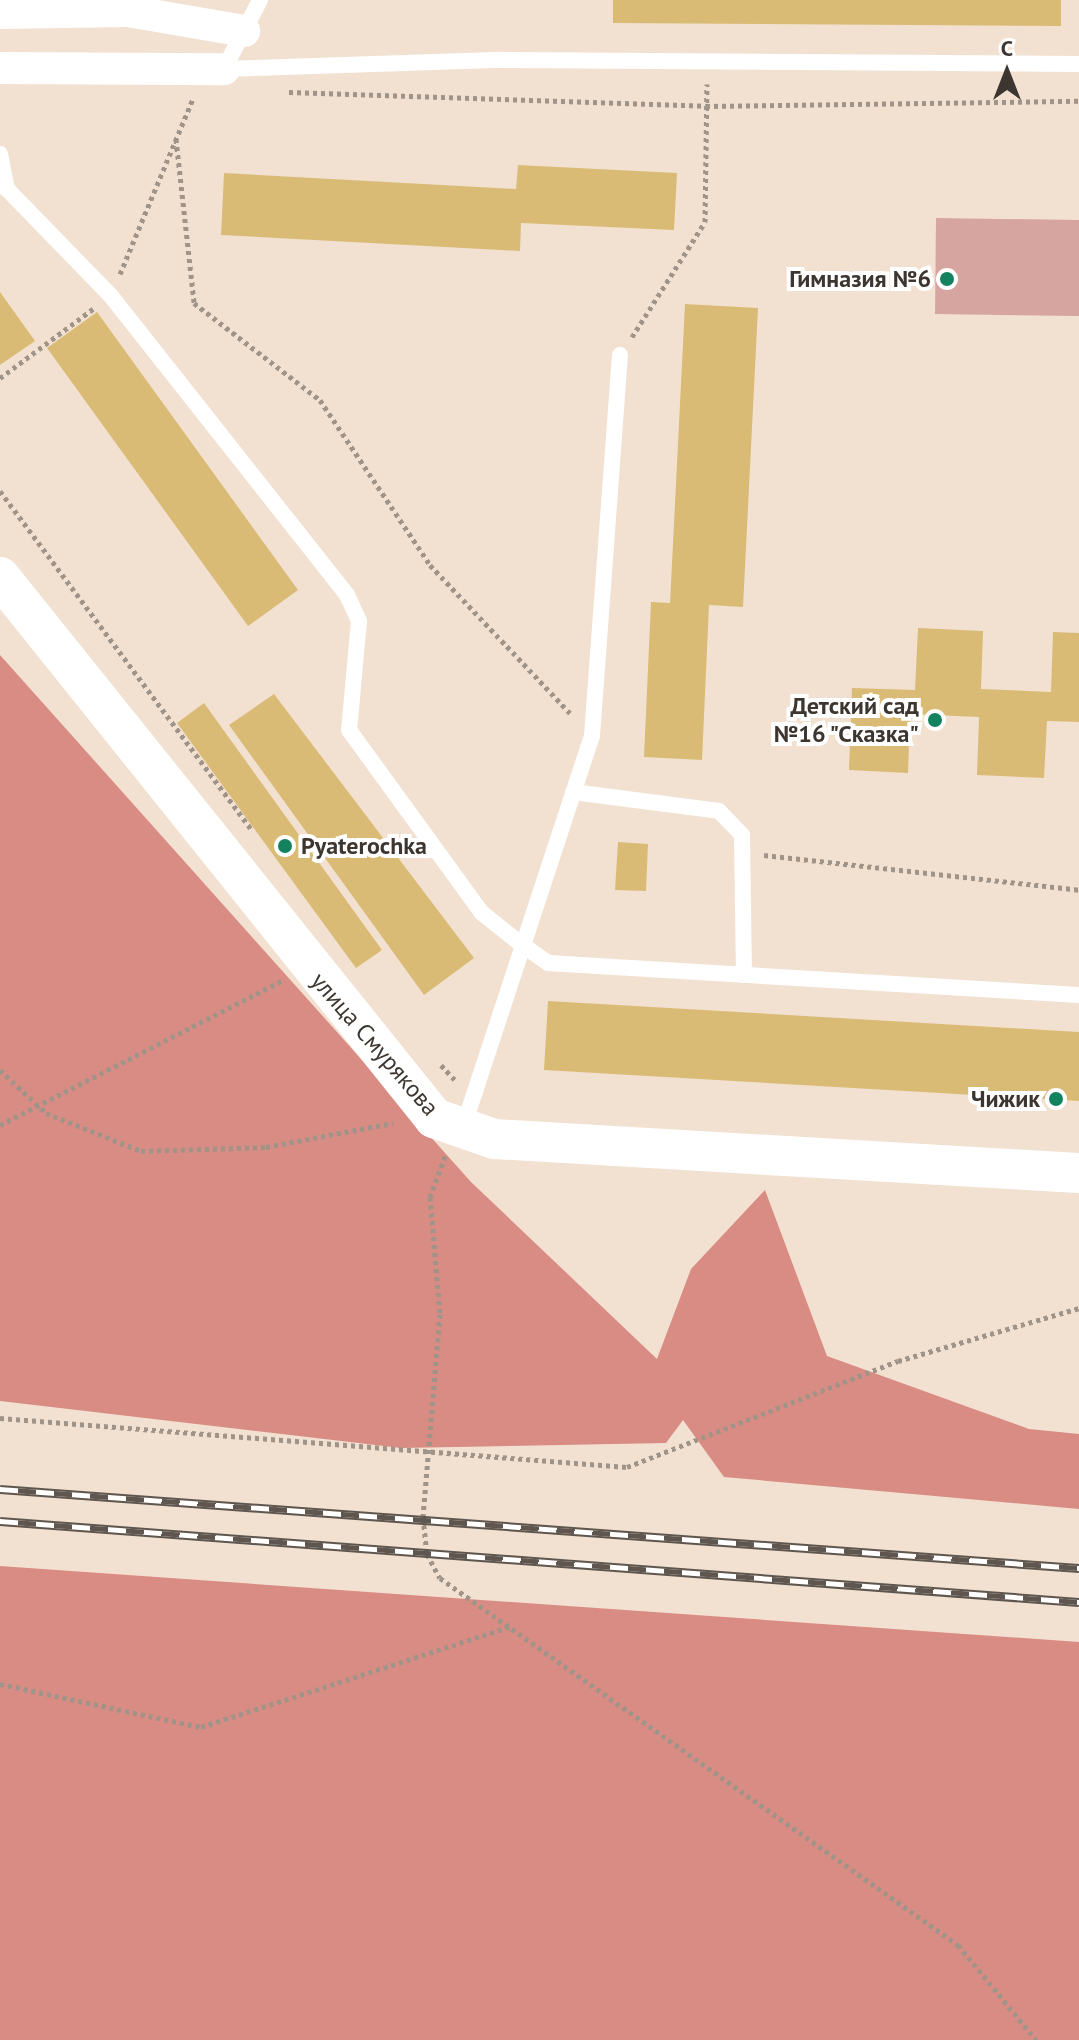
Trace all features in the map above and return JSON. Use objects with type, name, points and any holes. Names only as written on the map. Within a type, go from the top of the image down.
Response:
[{"type":"street","points":[[0,13],[122,6],[244,31]]},
{"type":"street","points":[[0,68],[214,69]]},
{"type":"street","name":"улица Смурякова","points":[[0,577],[456,1118],[494,1139],[1079,1173]]},
{"type":"lane","points":[[214,69],[244,31],[260,0]]},
{"type":"lane","points":[[214,69],[707,63],[1079,64]]},
{"type":"lane","points":[[0,154],[7,189],[111,296],[347,595],[359,621],[349,730],[482,913],[521,944],[548,963],[1079,995]]},
{"type":"lane","points":[[456,1118],[521,944],[592,736],[620,355]]},
{"type":"lane","points":[[573,792],[719,811],[742,835],[744,975]]},
{"type":"path","points":[[620,355],[705,222],[707,63]]},
{"type":"path","points":[[0,378],[111,296],[176,139],[214,69]]},
{"type":"path","points":[[280,89],[706,106],[1079,101]]},
{"type":"path","points":[[176,139],[194,303],[320,400],[430,565],[592,736]]},
{"type":"path","points":[[0,491],[259,839]]},
{"type":"path","points":[[743,853],[1079,890]]},
{"type":"path","points":[[0,1125],[289,977]]},
{"type":"path","points":[[431,1055],[456,1118],[430,1197],[440,1314],[432,1455],[423,1517],[427,1554],[440,1578],[513,1625],[958,1945],[1036,2040]]},
{"type":"path","points":[[0,1070],[38,1106],[141,1151],[266,1147],[456,1118]]},
{"type":"path","points":[[0,1418],[432,1455],[627,1467],[898,1361],[1079,1308]]},
{"type":"path","points":[[0,1684],[201,1727],[513,1625]]},
{"type":"shaded area","points":[[936,218],[1079,220],[1079,316],[935,314]]},
{"type":"shaded area","points":[[0,655],[471,1182],[657,1359],[691,1269],[765,1190],[827,1356],[1029,1429],[1079,1434],[1079,1509],[724,1477],[683,1420],[666,1443],[401,1448],[0,1401]]},
{"type":"shaded area","points":[[0,1566],[1079,1642],[1079,2040],[0,2040]]},
{"type":"building","points":[[613,0],[1061,0],[1061,26],[613,23]]},
{"type":"building","points":[[518,165],[677,173],[674,230],[521,223],[520,251],[221,235],[224,173],[516,189]]},
{"type":"building","points":[[0,292],[35,341],[0,365]]},
{"type":"building","points":[[685,304],[758,308],[743,607],[709,605],[702,760],[644,757],[651,602],[670,603]]},
{"type":"building","points":[[97,312],[298,590],[248,626],[47,348]]},
{"type":"building","points":[[918,628],[983,631],[981,689],[1051,692],[1053,632],[1079,633],[1079,722],[1047,721],[1044,778],[977,775],[979,717],[910,714],[908,773],[849,770],[852,688],[915,690]]},
{"type":"building","points":[[274,694],[474,958],[424,995],[229,725]]},
{"type":"building","points":[[204,703],[382,950],[356,968],[177,723]]},
{"type":"building","points":[[618,842],[648,844],[646,891],[615,890]]},
{"type":"building","points":[[548,1001],[1079,1032],[1079,1101],[544,1070]]},
{"type":"railway","points":[[0,1489],[1079,1568]]},
{"type":"railway","points":[[0,1521],[1079,1602]]},
{"type":"place","name":"Гимназия №6","points":[[947,279]]},
{"type":"place","name":"Детский сад №16 \"Сказка\"","points":[[935,720]]},
{"type":"place","name":"Pyaterochka","points":[[285,846]]},
{"type":"place","name":"Чижик","points":[[1056,1099]]}]
